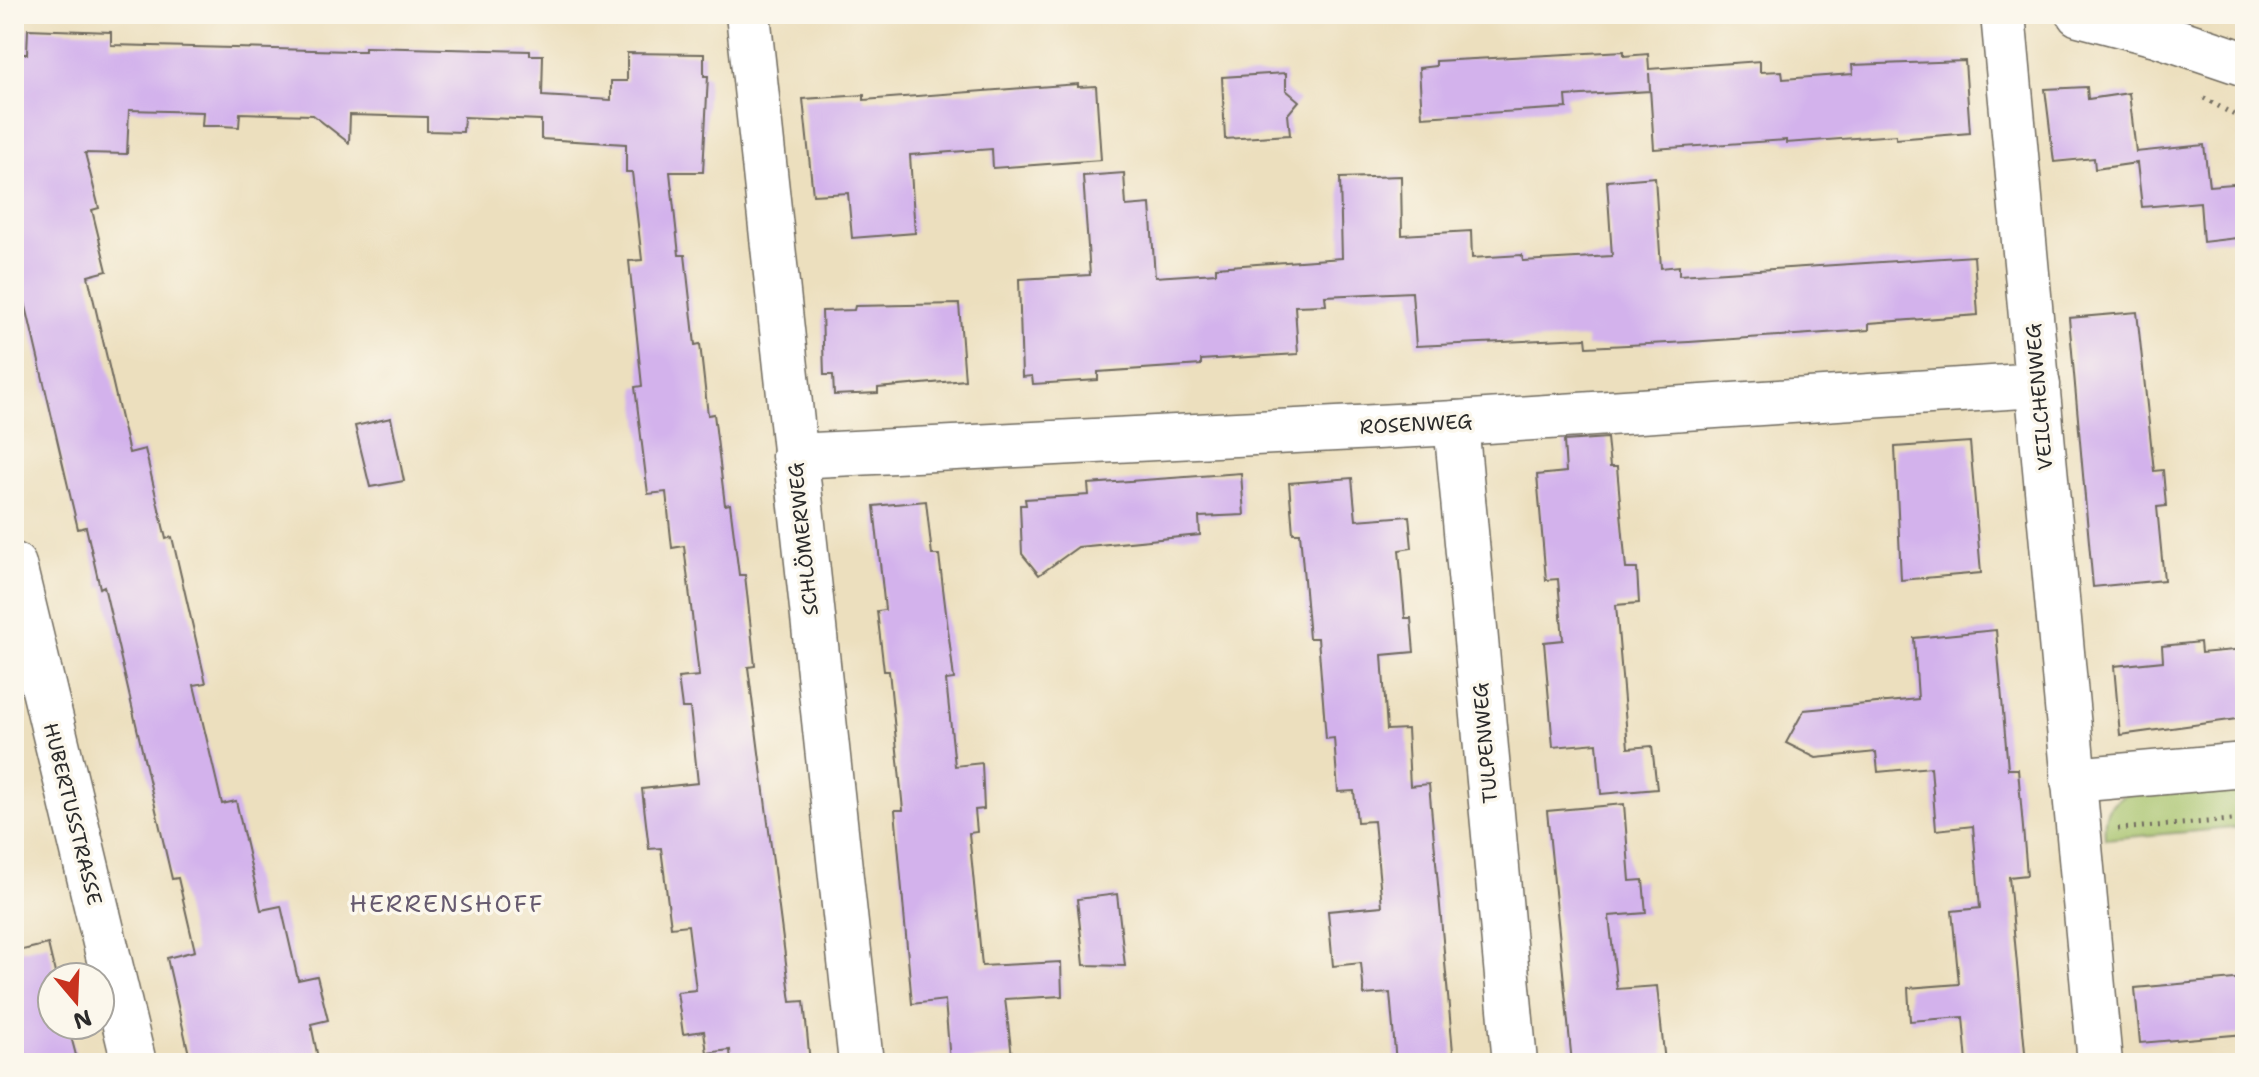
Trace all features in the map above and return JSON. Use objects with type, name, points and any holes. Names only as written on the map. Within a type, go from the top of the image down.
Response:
[{"type":"street","name":"SCHLÖMERWEG","points":[[748,14],[861,1063]]},
{"type":"street","name":"VEILCHENWEG","points":[[2003,14],[2100,1063]]},
{"type":"street","points":[[2079,14],[2156,34],[2245,64]]},
{"type":"street","name":"ROSENWEG","points":[[794,456],[1456,423],[2038,385]]},
{"type":"street","name":"TULPENWEG","points":[[1456,423],[1515,1063]]},
{"type":"street","name":"HUBERTUSSTRASSE","points":[[14,565],[134,1063]]},
{"type":"street","points":[[2073,780],[2245,765]]},
{"type":"path","points":[[2078,833],[2245,819]]},
{"type":"green space","points":[[2245,783],[2245,827],[2105,839],[2110,806],[2128,793]]},
{"type":"building","points":[[28,29],[111,32],[111,45],[351,51],[365,51],[365,47],[530,51],[530,55],[543,55],[542,96],[611,100],[611,81],[627,81],[627,53],[704,54],[704,76],[708,76],[703,172],[670,172],[679,255],[685,255],[695,345],[700,344],[708,415],[714,414],[725,505],[730,504],[739,575],[745,575],[755,666],[748,667],[791,1002],[804,1001],[810,1063],[731,1063],[730,1050],[707,1053],[704,1031],[683,1034],[677,992],[696,990],[688,925],[671,927],[661,848],[649,849],[642,789],[698,783],[690,708],[682,708],[678,678],[699,676],[684,546],[672,548],[666,492],[648,494],[635,387],[642,386],[629,261],[642,260],[632,172],[626,172],[626,144],[541,139],[541,120],[464,117],[463,132],[427,131],[427,117],[350,115],[349,143],[313,115],[240,113],[239,127],[202,126],[203,112],[129,110],[127,154],[85,153],[99,208],[92,210],[107,271],[88,276],[129,453],[145,449],[166,539],[172,537],[206,683],[194,685],[222,804],[236,801],[261,910],[281,906],[298,980],[317,976],[328,1020],[311,1024],[319,1063],[191,1063],[167,958],[195,951],[178,878],[172,879],[104,586],[100,588],[86,527],[78,529],[14,255],[14,54],[27,54]]},
{"type":"building","points":[[1624,51],[1624,56],[1648,54],[1649,69],[1760,61],[1760,72],[1782,71],[1783,79],[1853,74],[1852,65],[1965,61],[1970,133],[1654,149],[1649,73],[1650,91],[1566,96],[1567,108],[1422,117],[1419,68],[1436,66],[1436,61]]},
{"type":"building","points":[[1286,73],[1286,90],[1299,101],[1288,114],[1290,135],[1225,139],[1222,77]]},
{"type":"building","points":[[1078,84],[1078,87],[1096,86],[1101,160],[993,168],[992,149],[910,155],[915,233],[852,238],[848,193],[813,195],[803,99],[864,95],[864,100]]},
{"type":"building","points":[[2087,87],[2088,99],[2129,93],[2136,152],[2204,145],[2209,186],[2245,183],[2245,237],[2203,242],[2200,202],[2142,207],[2137,163],[2095,169],[2094,158],[2054,162],[2045,89]]},
{"type":"building","points":[[1124,173],[1126,206],[1150,204],[1155,277],[1216,273],[1216,267],[1342,258],[1340,178],[1401,176],[1402,235],[1471,231],[1472,258],[1522,255],[1523,261],[1612,256],[1607,181],[1655,177],[1661,268],[1679,266],[1679,275],[1974,256],[1978,315],[1869,323],[1869,330],[1689,342],[1587,347],[1586,338],[1416,346],[1412,292],[1325,296],[1326,305],[1295,306],[1298,354],[1201,360],[1201,365],[1098,372],[1098,380],[1033,384],[1032,376],[1022,377],[1019,279],[1090,275],[1083,176]]},
{"type":"building","points":[[959,304],[965,380],[878,388],[878,393],[834,395],[833,375],[824,375],[822,311],[854,310],[855,306]]},
{"type":"building","points":[[2137,312],[2154,471],[2163,470],[2166,506],[2157,507],[2164,580],[2093,587],[2069,318]]},
{"type":"building","points":[[391,418],[404,481],[370,487],[355,426]]},
{"type":"building","points":[[1607,438],[1610,467],[1617,467],[1626,569],[1637,569],[1639,603],[1616,605],[1628,748],[1652,746],[1657,789],[1601,794],[1597,743],[1553,747],[1544,642],[1563,640],[1558,579],[1546,580],[1537,475],[1566,472],[1564,441]]},
{"type":"building","points":[[1970,442],[1981,573],[1901,580],[1895,447]]},
{"type":"building","points":[[1241,473],[1244,515],[1199,517],[1200,535],[1078,547],[1039,575],[1022,554],[1020,505],[1026,505],[1025,499],[1089,495],[1088,484]]},
{"type":"building","points":[[1352,478],[1356,520],[1409,516],[1412,548],[1399,550],[1405,618],[1411,618],[1414,652],[1382,655],[1387,730],[1407,729],[1410,786],[1429,784],[1454,1063],[1396,1063],[1390,993],[1364,995],[1361,963],[1333,966],[1328,911],[1382,906],[1374,821],[1357,822],[1354,791],[1338,792],[1334,738],[1326,739],[1318,638],[1309,638],[1300,533],[1293,533],[1289,483]]},
{"type":"building","points":[[926,501],[932,555],[939,555],[954,679],[946,680],[955,766],[982,763],[984,809],[975,810],[977,832],[969,833],[982,966],[1061,962],[1062,996],[1005,999],[1012,1056],[950,1062],[945,1000],[912,1004],[895,810],[903,810],[889,671],[884,671],[877,611],[885,610],[874,506]]},
{"type":"building","points":[[1996,630],[2008,769],[2018,769],[2027,875],[2009,877],[2026,1063],[1967,1063],[1963,1017],[1910,1021],[1908,988],[1959,984],[1952,911],[1980,908],[1973,826],[1936,830],[1931,767],[1878,772],[1876,752],[1816,758],[1786,743],[1804,710],[1918,699],[1914,638]]},
{"type":"building","points":[[2200,642],[2201,653],[2245,649],[2245,718],[2120,735],[2114,666],[2163,661],[2162,646]]},
{"type":"building","points":[[1624,804],[1630,881],[1643,880],[1646,913],[1609,916],[1617,989],[1657,986],[1665,1063],[1572,1063],[1547,811]]},
{"type":"building","points":[[1117,894],[1125,966],[1084,965],[1077,899]]},
{"type":"building","points":[[48,944],[52,961],[36,961],[36,1041],[72,1041],[78,1063],[14,1063],[14,952]]},
{"type":"building","points":[[2245,978],[2245,1034],[2140,1043],[2135,988]]},
{"type":"district","name":"HERRENSHOFF","points":[[447,904]]}]
